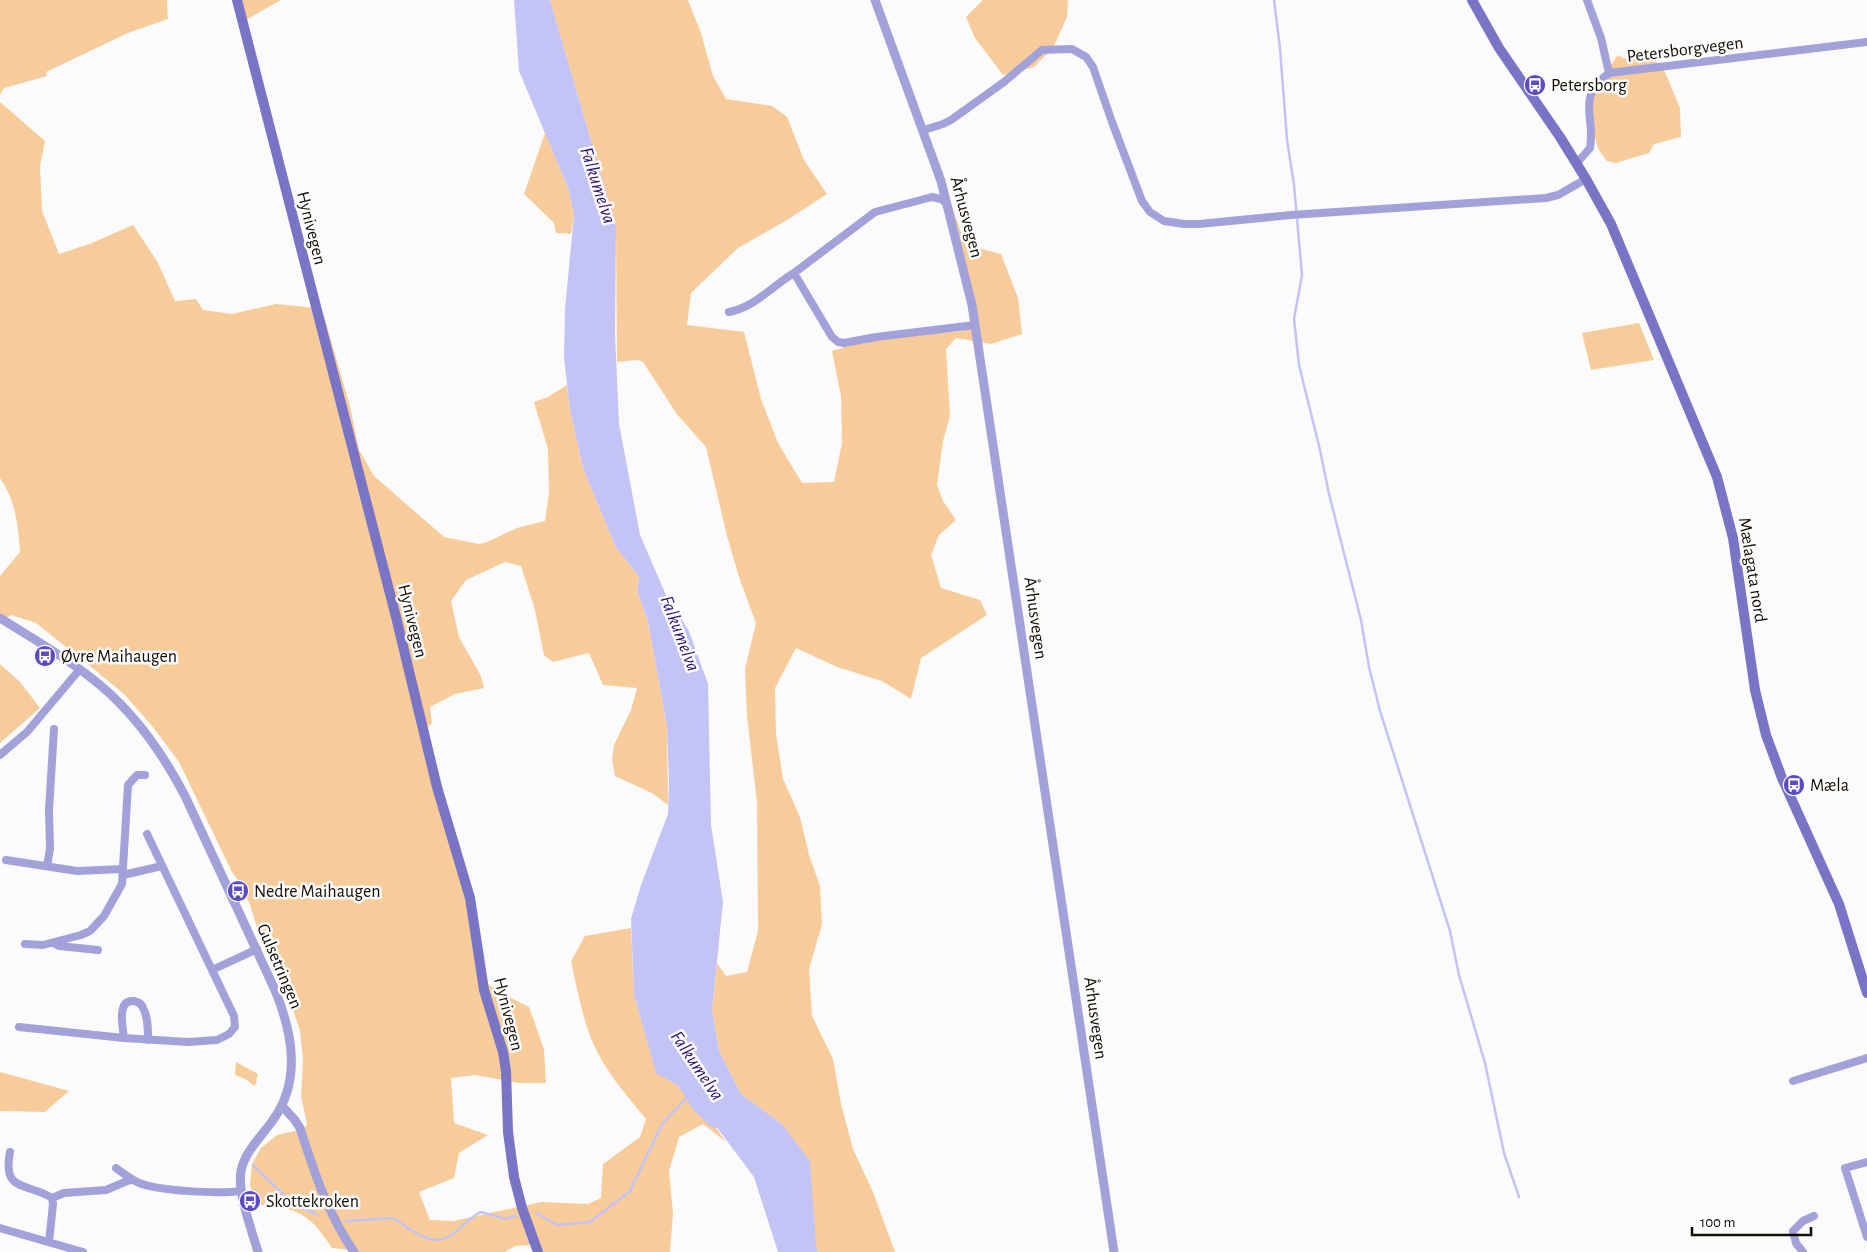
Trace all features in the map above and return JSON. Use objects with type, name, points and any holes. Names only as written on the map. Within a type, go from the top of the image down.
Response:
[{"type":"main road","name":"Hynivegen","points":[[237,0],[393,607],[437,787],[470,898],[484,990],[503,1052],[506,1071],[508,1132],[514,1177],[522,1208],[538,1252]]},
{"type":"main road","name":"Mælagata nord","points":[[1472,0],[1499,48],[1577,164],[1611,224],[1717,477],[1733,538],[1755,690],[1766,735],[1782,778],[1838,902],[1867,993]]},
{"type":"street","name":"Århusvegen","points":[[875,0],[941,180],[975,325],[1114,1252]]},
{"type":"street","points":[[1587,0],[1602,38],[1609,73]]},
{"type":"street","name":"Petersborgvegen","points":[[1577,164],[1590,148],[1588,105],[1591,94],[1600,80],[1609,73],[1867,42]]},
{"type":"street","points":[[924,130],[951,120],[1004,82],[1042,50],[1072,49],[1086,57],[1093,67],[1133,182],[1142,201],[1154,216],[1164,221],[1184,224],[1546,198],[1558,195],[1586,179]]},
{"type":"street","points":[[932,197],[941,180]]},
{"type":"street","points":[[729,312],[738,311],[751,304],[875,212],[932,197],[941,199],[947,204]]},
{"type":"street","points":[[794,273],[832,337],[838,342],[844,343],[876,336],[975,325]]},
{"type":"street","name":"Gulsetringen","points":[[0,618],[80,669],[123,706],[151,739],[165,759],[185,796],[281,1004],[290,1036],[291,1073],[289,1088],[282,1106],[245,1160],[240,1177],[241,1191]]},
{"type":"street","points":[[0,755],[17,742],[39,719],[80,669]]},
{"type":"street","points":[[47,866],[50,849],[49,810],[54,729]]},
{"type":"street","points":[[25,944],[35,946],[81,935],[98,924],[104,916],[120,890],[123,872],[128,785],[137,775],[145,775]]},
{"type":"street","points":[[19,1027],[148,1040],[204,1042],[217,1040],[232,1032],[235,1027],[234,1016],[147,834]]},
{"type":"street","points":[[6,860],[77,871],[123,872],[162,866]]},
{"type":"street","points":[[53,943],[59,946],[98,950]]},
{"type":"street","points":[[212,970],[257,949]]},
{"type":"street","points":[[124,1038],[123,1008],[126,1003],[132,1001],[139,1003],[143,1007],[148,1040]]},
{"type":"street","points":[[1793,1081],[1867,1058]]},
{"type":"street","points":[[282,1106],[300,1128],[325,1201],[354,1252]]},
{"type":"street","points":[[10,1152],[8,1167],[13,1181],[52,1198],[64,1193],[106,1190],[132,1179]]},
{"type":"street","points":[[1867,1162],[1845,1168],[1867,1237]]},
{"type":"street","points":[[116,1168],[132,1179],[144,1184],[216,1192],[241,1191],[258,1252]]},
{"type":"street","points":[[49,1242],[52,1198]]},
{"type":"street","points":[[1803,1252],[1793,1238],[1793,1231],[1803,1221],[1814,1216]]},
{"type":"street","points":[[0,1228],[83,1252]]},
{"type":"shaded area","points":[[0,0],[167,0],[168,19],[128,33],[46,72],[47,76],[4,88],[0,95]]},
{"type":"shaded area","points":[[236,0],[281,0],[244,21]]},
{"type":"shaded area","points":[[550,0],[688,0],[701,33],[713,76],[726,99],[772,106],[787,117],[804,160],[827,194],[738,248],[691,293],[687,325],[744,332],[761,399],[778,443],[802,483],[834,482],[842,443],[841,396],[832,351],[870,339],[962,331],[973,321],[919,110],[966,247],[971,246],[1001,254],[1018,298],[1022,334],[991,344],[956,338],[946,349],[950,416],[943,441],[937,485],[943,501],[956,520],[939,535],[931,555],[941,588],[980,600],[987,615],[921,658],[911,699],[882,681],[837,667],[796,648],[775,688],[776,734],[783,779],[800,817],[809,855],[820,886],[822,924],[809,969],[812,1016],[833,1059],[841,1104],[853,1149],[873,1192],[895,1252],[818,1252],[782,1124],[741,1094],[719,1051],[712,1010],[717,963],[726,976],[747,972],[758,931],[757,802],[747,716],[745,669],[756,623],[740,580],[727,536],[706,447],[676,413],[643,362],[638,360],[617,362],[616,226]]},
{"type":"shaded area","points":[[983,0],[1068,0],[1067,17],[1053,48],[1034,67],[1003,75],[975,38],[966,17]]},
{"type":"shaded area","points":[[1618,55],[1623,58],[1657,62],[1662,65],[1680,108],[1681,137],[1654,144],[1649,153],[1616,163],[1607,161],[1598,147],[1594,130],[1593,107],[1600,82]]},
{"type":"shaded area","points":[[0,102],[45,141],[40,166],[42,211],[59,254],[92,243],[133,225],[157,261],[175,301],[196,299],[203,310],[232,314],[276,304],[316,308],[324,316],[350,406],[359,450],[374,476],[444,537],[479,544],[517,528],[545,521],[549,493],[548,449],[534,402],[548,397],[567,385],[570,410],[583,468],[615,546],[639,577],[637,591],[648,622],[667,727],[668,805],[652,793],[615,776],[612,760],[614,745],[631,710],[637,688],[603,685],[589,653],[553,662],[544,655],[535,610],[521,566],[505,562],[466,580],[451,601],[459,637],[481,676],[484,688],[455,694],[430,707],[432,723],[428,727],[436,773],[447,815],[459,841],[488,984],[529,1007],[544,1049],[546,1083],[519,1083],[475,1075],[451,1078],[454,1123],[488,1135],[459,1153],[454,1178],[419,1192],[430,1220],[453,1221],[542,1202],[588,1204],[601,1198],[603,1164],[640,1137],[646,1119],[610,1073],[593,1043],[583,1013],[571,961],[585,936],[631,928],[634,995],[656,1072],[691,1093],[726,1142],[703,1124],[679,1137],[669,1171],[673,1214],[670,1252],[534,1252],[531,1245],[515,1246],[505,1252],[352,1252],[351,1250],[332,1248],[315,1226],[300,1214],[291,1210],[254,1204],[250,1184],[252,1164],[261,1148],[277,1135],[304,1129],[307,1124],[301,1096],[303,1061],[300,1031],[290,1000],[261,940],[242,886],[232,872],[179,762],[153,727],[124,694],[36,623],[11,615],[0,623],[0,576],[20,552],[13,505],[0,478]]},
{"type":"shaded area","points":[[545,133],[568,188],[574,215],[571,234],[556,233],[554,223],[524,194]]},
{"type":"shaded area","points":[[1639,323],[1654,360],[1591,370],[1582,333]]},
{"type":"shaded area","points":[[0,664],[20,682],[40,708],[0,743]]},
{"type":"shaded area","points":[[236,1062],[258,1074],[257,1083],[254,1086],[247,1080],[235,1075]]},
{"type":"shaded area","points":[[0,1072],[69,1091],[45,1112],[0,1111]]},
{"type":"water","points":[[514,0],[550,0],[616,226],[615,334],[619,424],[640,535],[666,595],[689,631],[708,684],[711,825],[723,902],[712,1010],[719,1051],[741,1094],[782,1124],[810,1161],[818,1252],[778,1252],[754,1177],[691,1093],[656,1073],[634,995],[631,919],[641,885],[668,814],[667,727],[648,622],[637,591],[639,577],[615,546],[583,468],[570,410],[564,357],[565,309],[574,215],[568,188],[519,71]]},
{"type":"waterway","points":[[1274,0],[1302,275],[1294,319],[1299,365],[1361,620],[1369,667],[1380,711],[1450,931],[1459,975],[1485,1063],[1504,1153],[1519,1197]]},
{"type":"waterway","name":"Falkumelva","points":[[681,1077],[699,1106],[715,1121]]},
{"type":"waterway","points":[[536,1213],[557,1225],[590,1222],[630,1191],[662,1124],[691,1093]]},
{"type":"waterway","points":[[253,1165],[292,1203],[316,1214]]},
{"type":"waterway","points":[[346,1221],[393,1218],[414,1232],[437,1240],[453,1234],[481,1212],[506,1219],[515,1216]]},
{"type":"place","name":"Petersborg","points":[[1535,85]]},
{"type":"place","name":"Øvre Maihaugen","points":[[45,656]]},
{"type":"place","name":"Mæla","points":[[1794,785]]},
{"type":"place","name":"Nedre Maihaugen","points":[[238,891]]},
{"type":"place","name":"Skottekroken","points":[[250,1201]]}]
